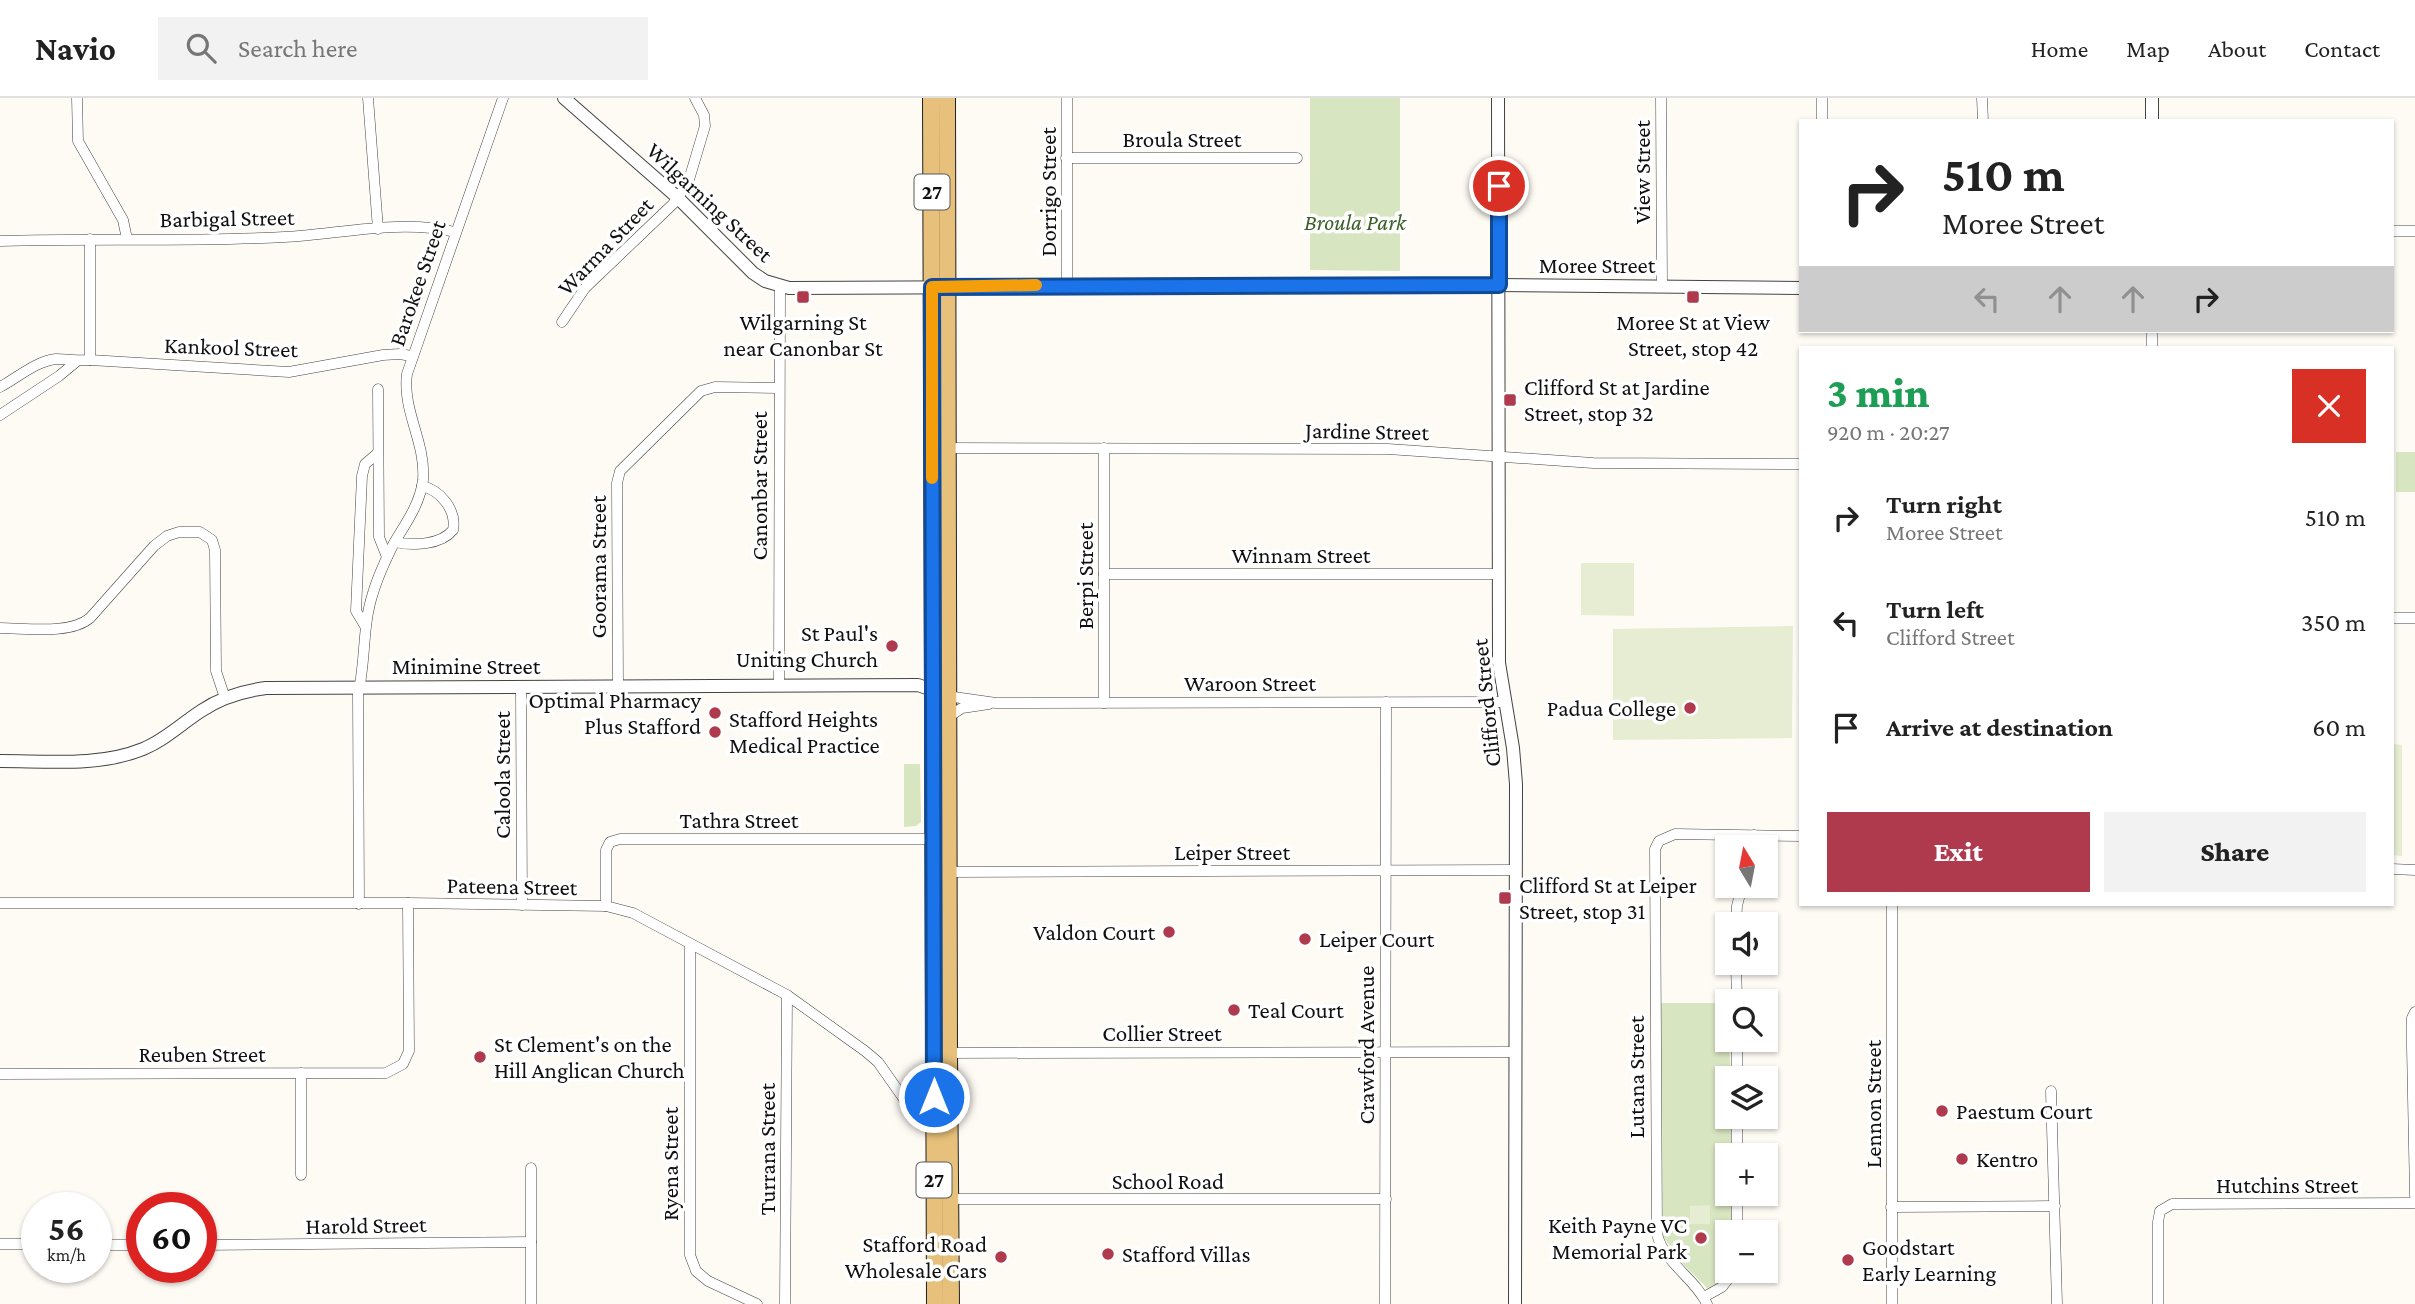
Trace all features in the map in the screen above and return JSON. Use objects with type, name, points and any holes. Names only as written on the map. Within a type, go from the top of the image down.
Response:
[{"type":"main road","name":"27","points":[[932,98],[940,287]]},
{"type":"main road","name":"27","points":[[935,1304],[942,1120],[932,690],[939,448],[940,287],[947,98]]},
{"type":"main road","name":"27","points":[[939,448],[948,717],[948,872],[941,1053]]},
{"type":"main road","name":"27","points":[[942,1120],[951,1199],[951,1304]]},
{"type":"street","points":[[77,98],[78,141],[124,220],[127,239]]},
{"type":"street","points":[[368,98],[377,229]]},
{"type":"street","name":"Barokee Street","points":[[359,904],[358,694],[365,626],[373,593],[387,557],[417,502],[422,486],[422,450],[407,407],[405,390],[411,356],[503,98]]},
{"type":"street","name":"Wilgarning Street","points":[[564,98],[677,197],[753,273],[765,281],[780,287],[940,287]]},
{"type":"street","name":"Warma Street","points":[[562,322],[585,288],[673,204],[692,173],[705,126],[704,115],[695,98]]},
{"type":"street","name":"Dorrigo Street","points":[[1067,98],[1068,285]]},
{"type":"street","name":"Clifford Street","points":[[1498,98],[1499,663],[1515,763],[1515,1304]]},
{"type":"street","name":"View Street","points":[[1661,98],[1662,287]]},
{"type":"street","points":[[1822,98],[1822,119]]},
{"type":"street","points":[[1982,98],[1983,119]]},
{"type":"street","points":[[2152,98],[2152,119]]},
{"type":"street","name":"Broula Street","points":[[1066,158],[1297,158]]},
{"type":"street","name":"Barbigal Street","points":[[0,242],[284,237],[377,229],[437,229],[455,232]]},
{"type":"street","points":[[2394,231],[2415,231]]},
{"type":"street","points":[[90,239],[90,360]]},
{"type":"street","name":"Moree Street","points":[[940,287],[1499,285],[1799,288]]},
{"type":"street","name":"Canonbar Street","points":[[779,686],[780,287]]},
{"type":"street","name":"Kankool Street","points":[[0,387],[46,362],[60,359],[289,372],[383,355],[411,356]]},
{"type":"street","points":[[0,415],[76,362]]},
{"type":"street","name":"Goorama Street","points":[[618,686],[617,483],[620,471],[706,389],[778,388]]},
{"type":"street","name":"Barokee Street","points":[[378,389],[379,537],[387,557]]},
{"type":"street","name":"Jardine Street","points":[[939,448],[1408,449],[1593,463],[1799,464]]},
{"type":"street","name":"Berpi Street","points":[[1104,448],[1104,703]]},
{"type":"street","name":"Barokee Street","points":[[365,626],[356,611],[362,476],[365,464],[378,453]]},
{"type":"street","points":[[395,542],[409,544],[440,540],[448,537],[453,530],[452,515],[440,495],[435,489],[422,486]]},
{"type":"street","points":[[0,628],[71,628],[79,625],[90,618],[161,541],[175,533],[200,532],[212,540],[215,550],[216,671],[225,698]]},
{"type":"street","name":"Winnam Street","points":[[1104,574],[1499,574]]},
{"type":"street","points":[[2394,618],[2415,618]]},
{"type":"street","name":"Minimine Street","points":[[0,761],[90,761],[121,756],[144,749],[166,737],[201,710],[225,698],[266,688],[918,685],[947,696]]},
{"type":"street","name":"Caloola Street","points":[[521,687],[522,905]]},
{"type":"street","name":"Waroon Street","points":[[947,696],[996,703],[1504,702]]},
{"type":"street","name":"Crawford Avenue","points":[[1385,1304],[1386,702]]},
{"type":"street","name":"Waroon Street","points":[[948,717],[962,708],[996,703]]},
{"type":"street","name":"Lutana Street","points":[[1705,1300],[1665,1253],[1657,1234],[1654,861],[1659,841],[1675,834],[1754,835]]},
{"type":"street","points":[[1778,836],[1799,836]]},
{"type":"street","name":"Tathra Street","points":[[606,906],[606,850],[610,842],[620,839],[934,839]]},
{"type":"street","points":[[2394,869],[2415,870]]},
{"type":"street","name":"Leiper Street","points":[[948,872],[1516,870]]},
{"type":"street","name":"Pateena Street","points":[[0,903],[606,906],[633,913],[787,995],[878,1062],[912,1112],[920,1119],[942,1120]]},
{"type":"street","name":"Reuben Street","points":[[0,1074],[386,1073],[402,1064],[409,1051],[408,903]]},
{"type":"street","name":"Lennon Street","points":[[1892,906],[1892,1304]]},
{"type":"street","name":"Ryena Street","points":[[690,944],[690,1255],[696,1270],[708,1281],[757,1304]]},
{"type":"street","name":"Turrana Street","points":[[785,1304],[787,995]]},
{"type":"street","points":[[2415,1012],[2412,1047],[2415,1196]]},
{"type":"street","name":"Collier Street","points":[[941,1053],[1515,1052]]},
{"type":"street","points":[[301,1073],[301,1175]]},
{"type":"street","points":[[2051,1091],[2057,1304]]},
{"type":"street","points":[[531,1168],[531,1304]]},
{"type":"street","name":"School Road","points":[[951,1199],[1386,1199]]},
{"type":"street","name":"Hutchins Street","points":[[2158,1304],[2158,1222],[2160,1210],[2172,1204],[2415,1203]]},
{"type":"street","points":[[1891,1207],[2055,1206]]},
{"type":"street","name":"Harold Street","points":[[217,1245],[531,1242]]},
{"type":"street","points":[[0,1244],[21,1244]]},
{"type":"street","points":[[1705,1300],[1725,1283]]},
{"type":"green space","name":"Broula Park","points":[[1310,98],[1400,98],[1400,271],[1310,270]]},
{"type":"green space","points":[[2396,452],[2415,452],[2415,492],[2396,492]]},
{"type":"green space","points":[[1581,563],[1634,563],[1634,616],[1581,615]]},
{"type":"green space","points":[[1793,626],[1792,738],[1613,740],[1613,629]]},
{"type":"green space","points":[[2394,744],[2402,745],[2402,856],[2394,855]]},
{"type":"green space","points":[[904,764],[920,764],[921,822],[916,826],[904,827]]},
{"type":"green space","points":[[1661,1003],[1715,1003],[1715,1052],[1730,1052],[1730,1066],[1715,1066],[1715,1129],[1731,1129],[1731,1143],[1715,1143],[1715,1206],[1731,1206],[1732,1220],[1715,1220],[1715,1283],[1722,1283],[1709,1290],[1679,1260],[1663,1236]]},
{"type":"green space","points":[[1710,1205],[1710,1224],[1690,1224],[1690,1206]]},
{"type":"slow traffic","points":[[932,478],[932,287],[1036,285]]},
{"type":"place","name":"Wilgarning St near Canonbar St","points":[[803,297]]},
{"type":"place","name":"Moree St at View Street, stop 42","points":[[1693,297]]},
{"type":"place","name":"Clifford St at Jardine Street, stop 32","points":[[1510,400]]},
{"type":"place","name":"St Paul's Uniting Church","points":[[892,646]]},
{"type":"place","name":"Padua College","points":[[1690,708]]},
{"type":"place","name":"Optimal Pharmacy Plus Stafford","points":[[715,713]]},
{"type":"place","name":"Stafford Heights Medical Practice","points":[[715,732]]},
{"type":"place","name":"Clifford St at Leiper Street, stop 31","points":[[1505,898]]},
{"type":"place","name":"Valdon Court","points":[[1169,932]]},
{"type":"place","name":"Leiper Court","points":[[1305,939]]},
{"type":"place","name":"Teal Court","points":[[1234,1010]]},
{"type":"place","name":"St Clement's on the Hill Anglican Church","points":[[480,1057]]},
{"type":"place","name":"Paestum Court","points":[[1942,1111]]},
{"type":"place","name":"Kentro","points":[[1962,1159]]},
{"type":"place","name":"Keith Payne VC Memorial Park","points":[[1701,1238]]},
{"type":"place","name":"Stafford Villas","points":[[1108,1254]]},
{"type":"place","name":"Stafford Road Wholesale Cars","points":[[1001,1257]]},
{"type":"place","name":"Goodstart Early Learning","points":[[1848,1260]]},
{"type":"route","points":[[934,1097],[932,287],[1499,285],[1499,186]]}]
